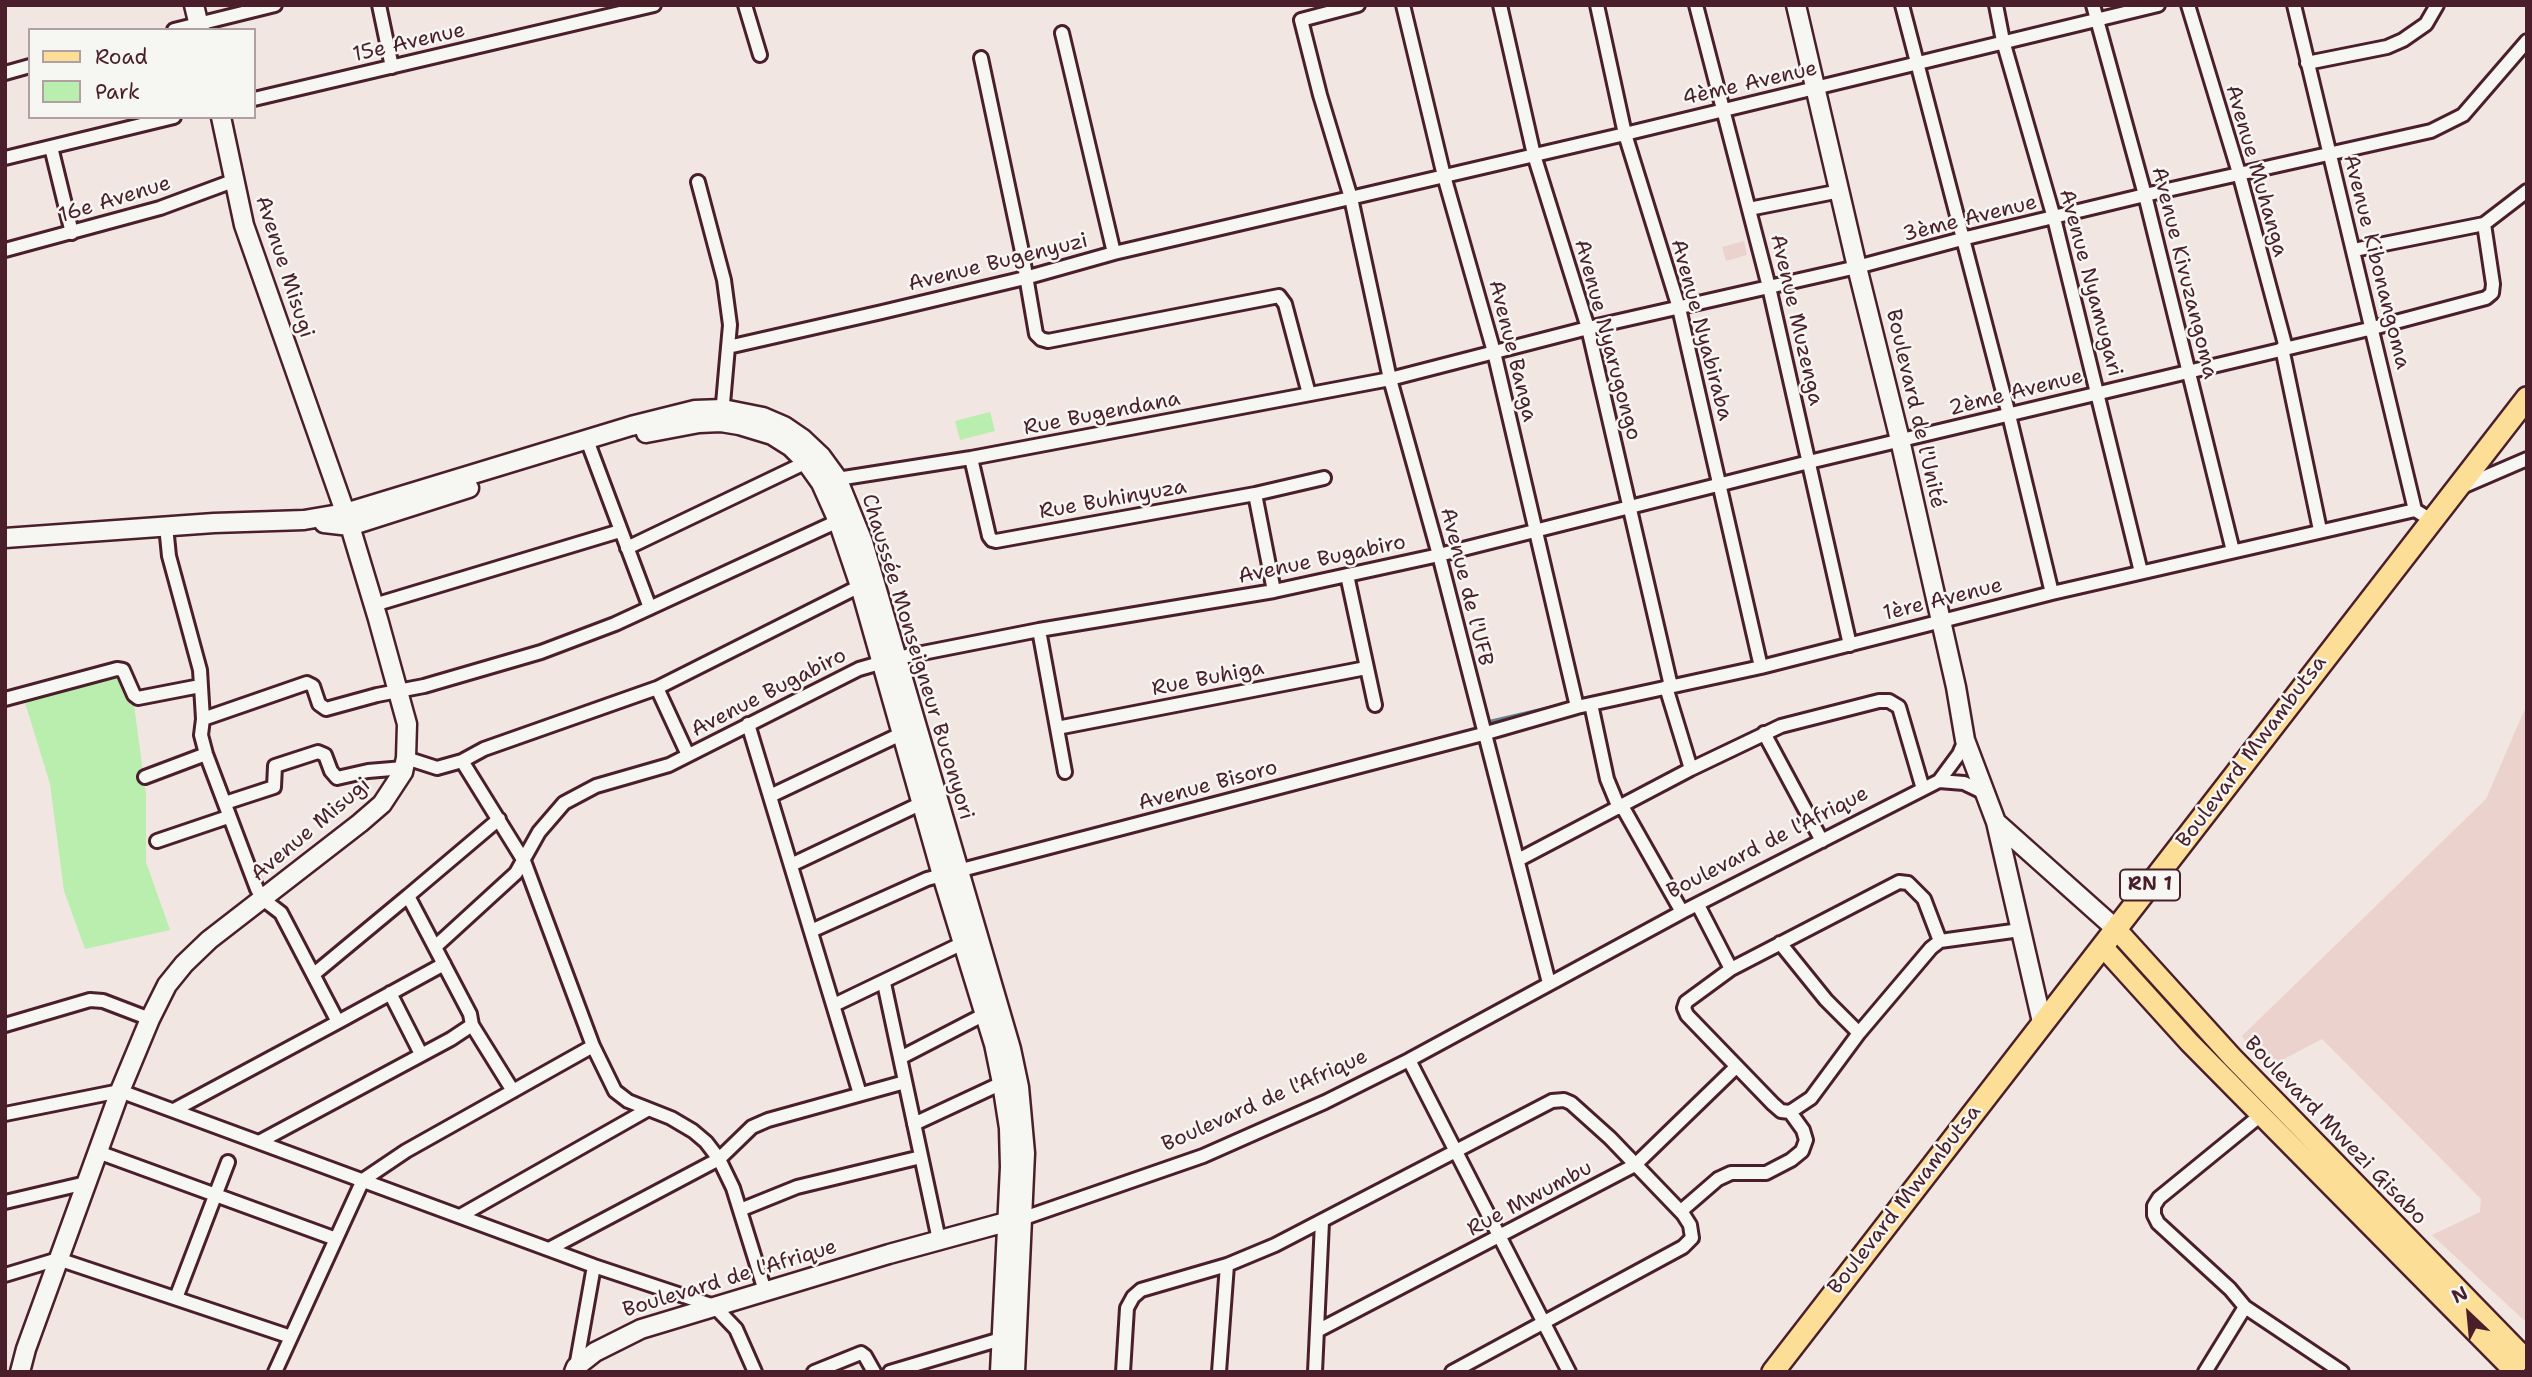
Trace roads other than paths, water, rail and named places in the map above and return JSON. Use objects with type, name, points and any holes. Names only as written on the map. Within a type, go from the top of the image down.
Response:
[{"type":"highway","name":"Boulevard Mwambutsa","points":[[1773,1372],[2116,929],[2423,515],[2455,490],[2527,398]]},
{"type":"main road","name":"Boulevard Mwezi Gisabo","points":[[2116,929],[2515,1372]]},
{"type":"main road","name":"Boulevard Mwezi Gisabo","points":[[2102,947],[2189,1042],[2262,1114],[2527,1360]]},
{"type":"street","points":[[194,5],[199,27],[275,5]]},
{"type":"street","points":[[380,5],[392,67]]},
{"type":"street","name":"15e Avenue","points":[[256,99],[654,5]]},
{"type":"street","points":[[745,5],[760,55]]},
{"type":"street","name":"Avenue de l'UFB","points":[[1358,5],[1301,20],[1351,198],[1390,379],[1439,555],[1549,983]]},
{"type":"street","name":"Avenue Banga","points":[[1403,5],[1444,176],[1494,352],[1577,707]]},
{"type":"street","name":"Avenue Nyarugongo","points":[[1500,5],[1534,155],[1588,328],[1669,686],[1691,769]]},
{"type":"street","name":"Avenue Nyabiraba","points":[[1597,5],[1625,134],[1679,308],[1760,667]]},
{"type":"street","name":"Avenue Muzenga","points":[[1696,5],[1769,287],[1850,645]]},
{"type":"street","name":"Boulevard de l'Unité","points":[[1796,5],[1900,440],[1956,687],[1965,740],[1996,822],[2042,1022]]},
{"type":"street","points":[[1902,5],[2009,415],[2052,593]]},
{"type":"street","name":"Avenue Nyamugari","points":[[1996,5],[2003,41],[2054,218],[2141,572]]},
{"type":"street","name":"Avenue Kivuzangoma","points":[[2093,5],[2146,195],[2233,551]]},
{"type":"street","name":"4ème Avenue","points":[[1351,198],[2158,5]]},
{"type":"street","name":"Avenue Muhanga","points":[[2188,5],[2239,173],[2284,348],[2320,530]]},
{"type":"street","name":"Avenue Kibonangoma","points":[[2294,5],[2373,328],[2423,515]]},
{"type":"street","points":[[2307,63],[2387,47],[2403,40],[2426,24],[2437,5]]},
{"type":"street","points":[[1062,33],[1114,253]]},
{"type":"street","name":"3ème Avenue","points":[[1390,379],[1588,328],[1857,267],[2146,195],[2431,131],[2455,121],[2486,91],[2527,41]]},
{"type":"street","points":[[981,58],[1021,247],[1033,328],[1041,339],[1048,341],[1279,296],[1285,304],[1309,394]]},
{"type":"street","points":[[5,72],[28,66]]},
{"type":"street","points":[[5,158],[166,119]]},
{"type":"street","name":"Avenue Misugi","points":[[20,1372],[120,1091],[167,985],[209,940],[264,900],[382,804],[394,788],[405,763],[407,724],[398,692],[347,519],[244,225],[221,119]]},
{"type":"street","points":[[51,146],[72,233]]},
{"type":"street","points":[[698,182],[724,280],[730,325],[722,416]]},
{"type":"street","name":"16e Avenue","points":[[5,250],[234,185]]},
{"type":"street","points":[[1749,209],[1840,191]]},
{"type":"street","points":[[2354,250],[2484,224],[2527,191]]},
{"type":"street","name":"Avenue Bugenyuzi","points":[[728,347],[1351,198]]},
{"type":"street","name":"2ème Avenue","points":[[1439,555],[1809,462],[2373,328],[2486,298],[2492,293],[2484,224]]},
{"type":"street","name":"Rue Bugendana","points":[[829,480],[971,458],[1390,379]]},
{"type":"street","name":"Chaussée Monseigneur Buconyori","points":[[5,538],[166,526],[347,519],[589,444],[699,423],[722,416],[739,425],[772,435],[814,459],[829,480],[863,542],[890,660],[903,733],[922,803],[951,873],[963,943],[985,1014],[1002,1083],[1009,1128],[1016,1219],[1015,1372]]},
{"type":"street","points":[[589,444],[649,608]]},
{"type":"street","name":"Rue Buhinyuza","points":[[971,458],[992,540],[1255,494],[1324,478]]},
{"type":"street","points":[[627,548],[814,459]]},
{"type":"street","points":[[2455,490],[2526,461]]},
{"type":"street","name":"Chaussée Monseigneur Buconyori","points":[[829,480],[838,521],[860,586],[890,660],[951,873],[1010,1049],[1019,1087],[1025,1153],[1001,1339],[1000,1372]]},
{"type":"street","points":[[1255,494],[1274,591]]},
{"type":"street","name":"1ère Avenue","points":[[1483,734],[1577,707],[1760,667],[1940,620],[2320,530],[2423,515]]},
{"type":"street","points":[[203,719],[307,682],[313,686],[318,704],[326,709],[541,652],[577,640],[838,521]]},
{"type":"street","points":[[166,526],[169,556],[198,659],[203,719],[201,735],[206,754],[249,872],[264,900],[281,913],[338,1022]]},
{"type":"street","points":[[373,605],[620,531]]},
{"type":"street","name":"Avenue Bugabiro","points":[[435,947],[507,883],[524,861],[539,832],[564,803],[596,786],[647,773],[688,755],[840,677],[890,660],[1039,630],[1274,591],[1439,555]]},
{"type":"street","points":[[1347,575],[1375,705]]},
{"type":"street","points":[[225,803],[274,787],[275,766],[318,752],[325,755],[337,778],[405,763],[438,768],[462,761],[484,749],[657,688],[860,586]]},
{"type":"street","points":[[1039,630],[1065,772]]},
{"type":"street","points":[[5,699],[117,668],[123,670],[134,695],[138,698],[200,686]]},
{"type":"street","name":"Rue Buhiga","points":[[1057,728],[1366,668]]},
{"type":"street","points":[[657,688],[688,755]]},
{"type":"street","points":[[1518,860],[1764,733],[1797,721],[1889,701],[1899,707],[1923,789]]},
{"type":"street","points":[[1591,704],[1606,779],[1682,912]]},
{"type":"street","points":[[748,724],[860,1094]]},
{"type":"street","points":[[770,796],[903,733]]},
{"type":"street","points":[[1764,733],[1822,841]]},
{"type":"street","name":"Avenue Bisoro","points":[[811,931],[905,887],[951,873],[1483,734]]},
{"type":"street","name":"Boulevard de l'Afrique","points":[[575,1369],[615,1340],[714,1306],[1016,1219],[1203,1156],[1325,1102],[1409,1060],[1682,912],[1939,781],[1959,754],[1965,740]]},
{"type":"street","points":[[145,777],[206,754]]},
{"type":"street","points":[[462,761],[524,861],[593,1046],[615,1091],[628,1101],[671,1118],[693,1131],[719,1159],[733,1188],[765,1291]]},
{"type":"street","points":[[1939,781],[1964,783],[1985,793]]},
{"type":"street","points":[[791,865],[922,803]]},
{"type":"street","points":[[157,841],[228,817]]},
{"type":"street","points":[[314,974],[499,819]]},
{"type":"street","name":"Boulevard de l'Unité","points":[[1996,822],[2116,929]]},
{"type":"street","points":[[1940,942],[1924,900],[1908,883],[1899,881],[1731,969],[1686,1002],[1684,1008],[1687,1016],[1736,1067],[1781,1111],[1790,1112],[1811,1098],[1859,1032],[1925,954],[1940,942],[2020,930]]},
{"type":"street","points":[[408,896],[470,1014],[472,1025],[513,1091]]},
{"type":"street","points":[[1698,905],[1731,969]]},
{"type":"street","points":[[834,1005],[963,943]]},
{"type":"street","points":[[1780,943],[1826,1000],[1859,1032]]},
{"type":"street","points":[[174,1110],[444,964]]},
{"type":"street","points":[[884,983],[939,1240]]},
{"type":"street","points":[[390,993],[421,1054]]},
{"type":"street","points":[[5,1025],[90,1000],[103,1000],[150,1019]]},
{"type":"street","points":[[900,1058],[985,1014]]},
{"type":"street","points":[[259,1142],[465,1032],[472,1025]]},
{"type":"street","points":[[275,1372],[363,1180],[406,1151],[593,1046]]},
{"type":"street","points":[[1409,1060],[1569,1372]]},
{"type":"street","name":"Rue Mwumbu","points":[[1317,1331],[1635,1165],[1736,1067]]},
{"type":"street","points":[[549,1249],[719,1159],[752,1127],[768,1120],[905,1082]]},
{"type":"street","points":[[914,1124],[1002,1083]]},
{"type":"street","points":[[5,1114],[120,1091],[594,1266],[714,1306],[736,1329],[755,1372]]},
{"type":"street","points":[[1123,1372],[1127,1308],[1141,1290],[1227,1265],[1322,1222],[1552,1101],[1564,1100],[1578,1108],[1681,1212],[1690,1224],[1692,1238],[1683,1247],[1452,1372]]},
{"type":"street","points":[[460,1216],[647,1110]]},
{"type":"street","points":[[1681,1212],[1718,1179],[1731,1173],[1766,1173],[1802,1151],[1806,1140],[1803,1130],[1790,1112]]},
{"type":"street","points":[[2262,1114],[2159,1198],[2154,1206],[2154,1215],[2158,1223],[2230,1289],[2245,1307],[2342,1372]]},
{"type":"street","points":[[97,1152],[336,1238]]},
{"type":"street","points":[[740,1210],[797,1187],[921,1157]]},
{"type":"street","points":[[176,1298],[228,1162]]},
{"type":"street","points":[[5,1202],[86,1183]]},
{"type":"street","points":[[1315,1372],[1322,1222]]},
{"type":"street","points":[[5,1275],[58,1259],[291,1336]]},
{"type":"street","points":[[1219,1372],[1227,1265]]},
{"type":"street","points":[[575,1369],[594,1266]]},
{"type":"street","points":[[2205,1372],[2245,1307]]},
{"type":"street","points":[[890,1372],[1001,1339]]},
{"type":"street","points":[[814,1372],[861,1353],[874,1372]]},
{"type":"waterway","points":[[1488,722],[1634,688]]}]
